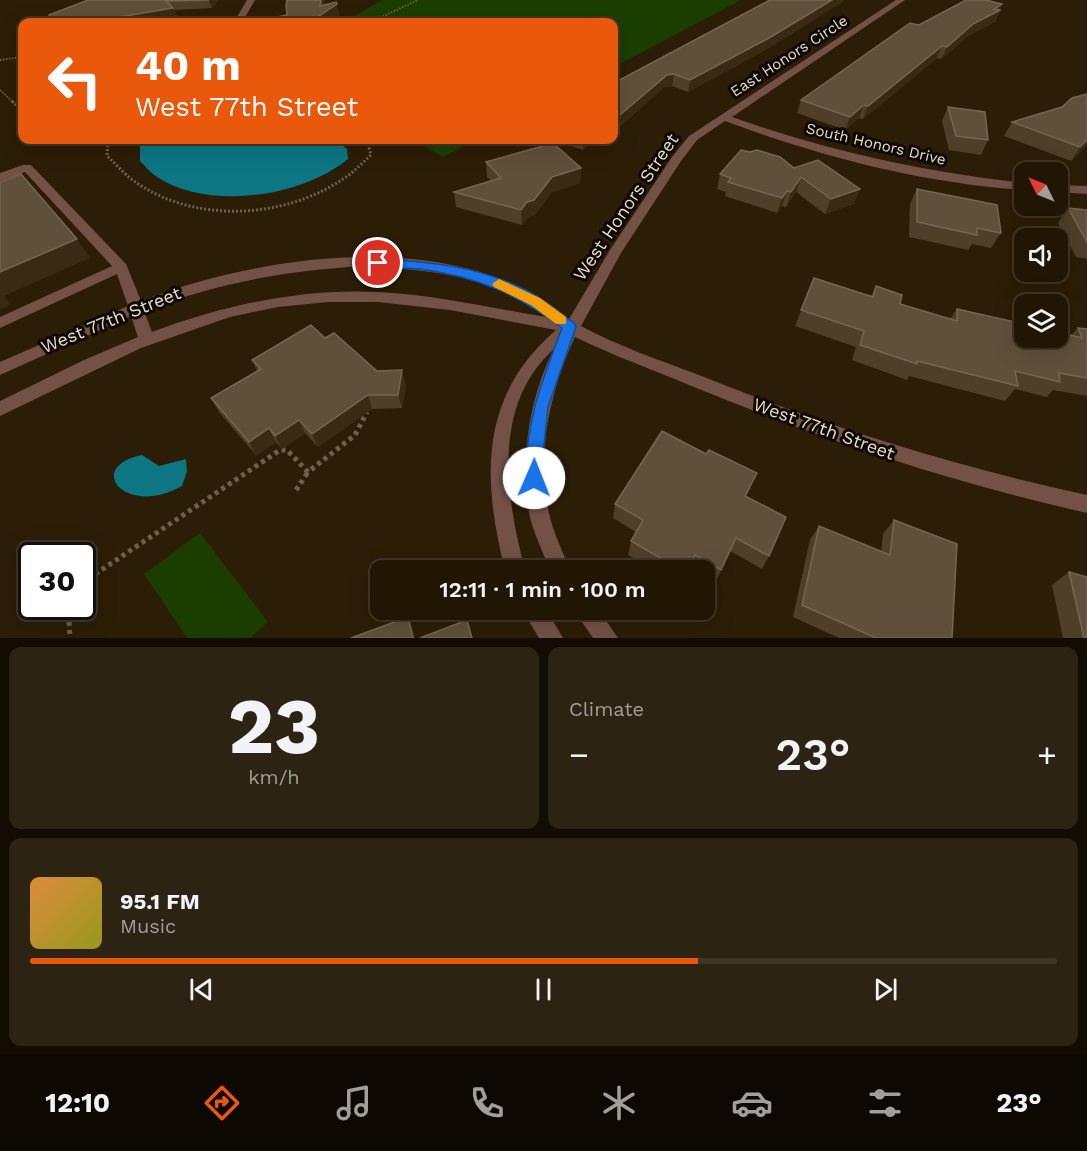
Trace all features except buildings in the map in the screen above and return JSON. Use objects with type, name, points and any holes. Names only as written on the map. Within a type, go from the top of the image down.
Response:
[{"type":"street","points":[[241,18],[251,0]]},
{"type":"street","name":"East Honors Circle","points":[[724,117],[901,0]]},
{"type":"street","name":"South Honors Drive","points":[[724,117],[790,141],[859,160],[940,177],[1014,186]]},
{"type":"street","name":"West Honors Street","points":[[569,327],[681,153],[693,138],[724,117]]},
{"type":"street","points":[[0,177],[27,167],[35,183],[121,267],[147,339]]},
{"type":"street","points":[[1068,189],[1087,190]]},
{"type":"street","name":"West 77th Street","points":[[0,369],[86,326],[183,290],[278,269],[333,264],[409,264],[449,270],[511,288],[536,302],[569,327]]},
{"type":"street","points":[[0,323],[121,267]]},
{"type":"street","name":"West 77th Street","points":[[0,409],[82,367],[147,339],[238,310],[333,297],[413,300],[569,327],[751,403],[907,459],[1087,504]]},
{"type":"street","points":[[512,560],[503,522],[497,481],[500,440],[510,400],[525,370],[546,343],[569,327]]},
{"type":"street","points":[[555,560],[541,514],[534,478],[534,442],[547,385],[569,327]]},
{"type":"street","points":[[540,620],[552,638]]},
{"type":"street","points":[[593,620],[607,638]]},
{"type":"path","points":[[383,18],[418,0]]},
{"type":"path","points":[[0,60],[18,58]]},
{"type":"path","points":[[0,90],[18,107]]},
{"type":"path","points":[[108,144],[107,156],[120,171],[152,193],[182,206],[218,212],[286,204],[336,186],[354,174],[371,155],[368,144]]},
{"type":"path","points":[[296,490],[308,472],[355,435],[367,412]]},
{"type":"path","points":[[96,574],[280,450],[286,450],[308,472]]},
{"type":"path","points":[[69,620],[70,638]]},
{"type":"green space","points":[[383,0],[741,0],[618,65],[618,18],[355,18],[356,15]]},
{"type":"green space","points":[[420,144],[468,144],[443,157]]},
{"type":"green space","points":[[200,533],[268,622],[250,638],[187,638],[144,574]]},
{"type":"water","points":[[140,144],[341,144],[347,149],[348,159],[329,172],[306,183],[255,195],[228,196],[202,194],[178,188],[157,177],[140,161]]},
{"type":"water","points":[[142,455],[159,466],[186,459],[187,471],[182,486],[162,494],[144,496],[129,493],[119,487],[114,479],[116,469],[125,461]]},
{"type":"slow traffic","points":[[499,284],[536,302],[561,320]]},
{"type":"route","points":[[378,263],[420,265],[482,278],[511,288],[536,302],[569,327],[540,407],[534,442],[534,478]]}]
